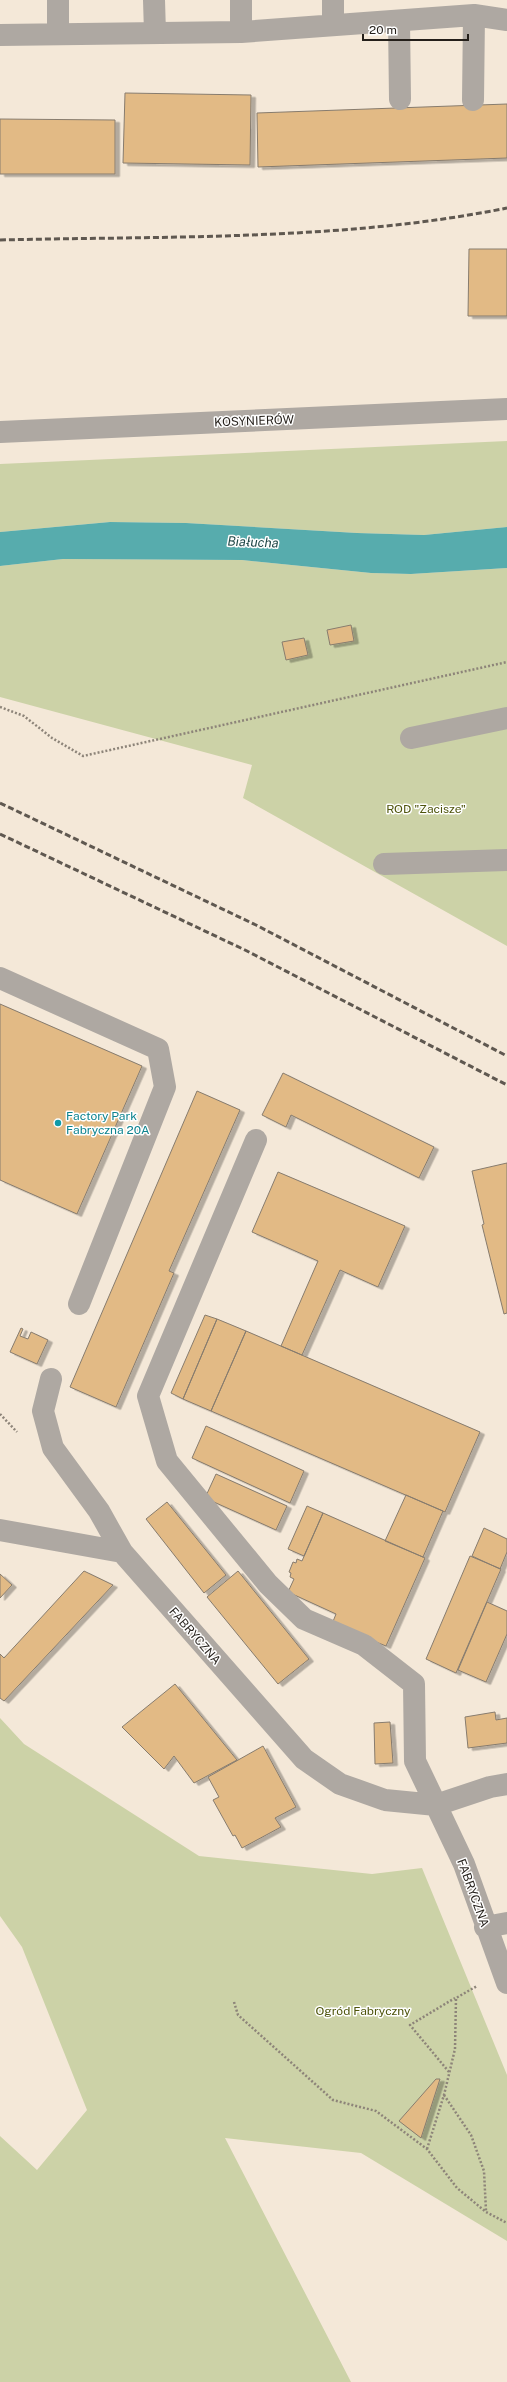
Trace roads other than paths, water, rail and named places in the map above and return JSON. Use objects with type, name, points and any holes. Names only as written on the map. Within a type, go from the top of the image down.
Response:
[{"type":"street","points":[[58,0],[58,34]]},
{"type":"street","points":[[154,0],[155,33]]},
{"type":"street","points":[[241,0],[241,32]]},
{"type":"street","points":[[333,0],[333,25]]},
{"type":"street","points":[[0,35],[241,32],[399,21],[465,10],[507,20]]},
{"type":"street","points":[[465,10],[473,100]]},
{"type":"street","points":[[399,21],[400,99]]},
{"type":"street","name":"KOSYNIERÓW","points":[[0,432],[507,409]]},
{"type":"street","points":[[411,738],[507,718]]},
{"type":"street","points":[[384,864],[507,860]]},
{"type":"street","points":[[0,978],[158,1049],[165,1087],[79,1304]]},
{"type":"street","points":[[256,1140],[148,1396],[167,1461],[268,1584],[304,1620],[364,1645],[414,1684],[415,1761],[436,1805]]},
{"type":"street","name":"FABRYCZNA","points":[[51,1379],[43,1411],[52,1448],[99,1511],[122,1552],[304,1759],[340,1784],[385,1800],[436,1805],[490,1787],[507,1784]]},
{"type":"street","points":[[0,1530],[122,1552]]},
{"type":"street","name":"FABRYCZNA","points":[[436,1805],[464,1864],[485,1928],[505,1977]]},
{"type":"street","points":[[485,1928],[507,1923]]},
{"type":"water","name":"Białucha","points":[[110,522],[186,523],[357,533],[424,535],[507,527],[507,568],[411,574],[371,573],[242,560],[63,559],[0,566],[0,532]]},
{"type":"railway","points":[[0,240],[190,237],[319,232],[445,219],[507,208]]},
{"type":"railway","points":[[0,803],[256,925],[507,1056]]},
{"type":"railway","points":[[0,834],[245,950],[507,1085]]},
{"type":"place","name":"Factory Park Fabryczna 20A","points":[[58,1123]]},
{"type":"park label","name":"ROD \"Zacisze\"","points":[[426,809]]},
{"type":"park label","name":"Ogród Fabryczny","points":[[363,2011]]}]
